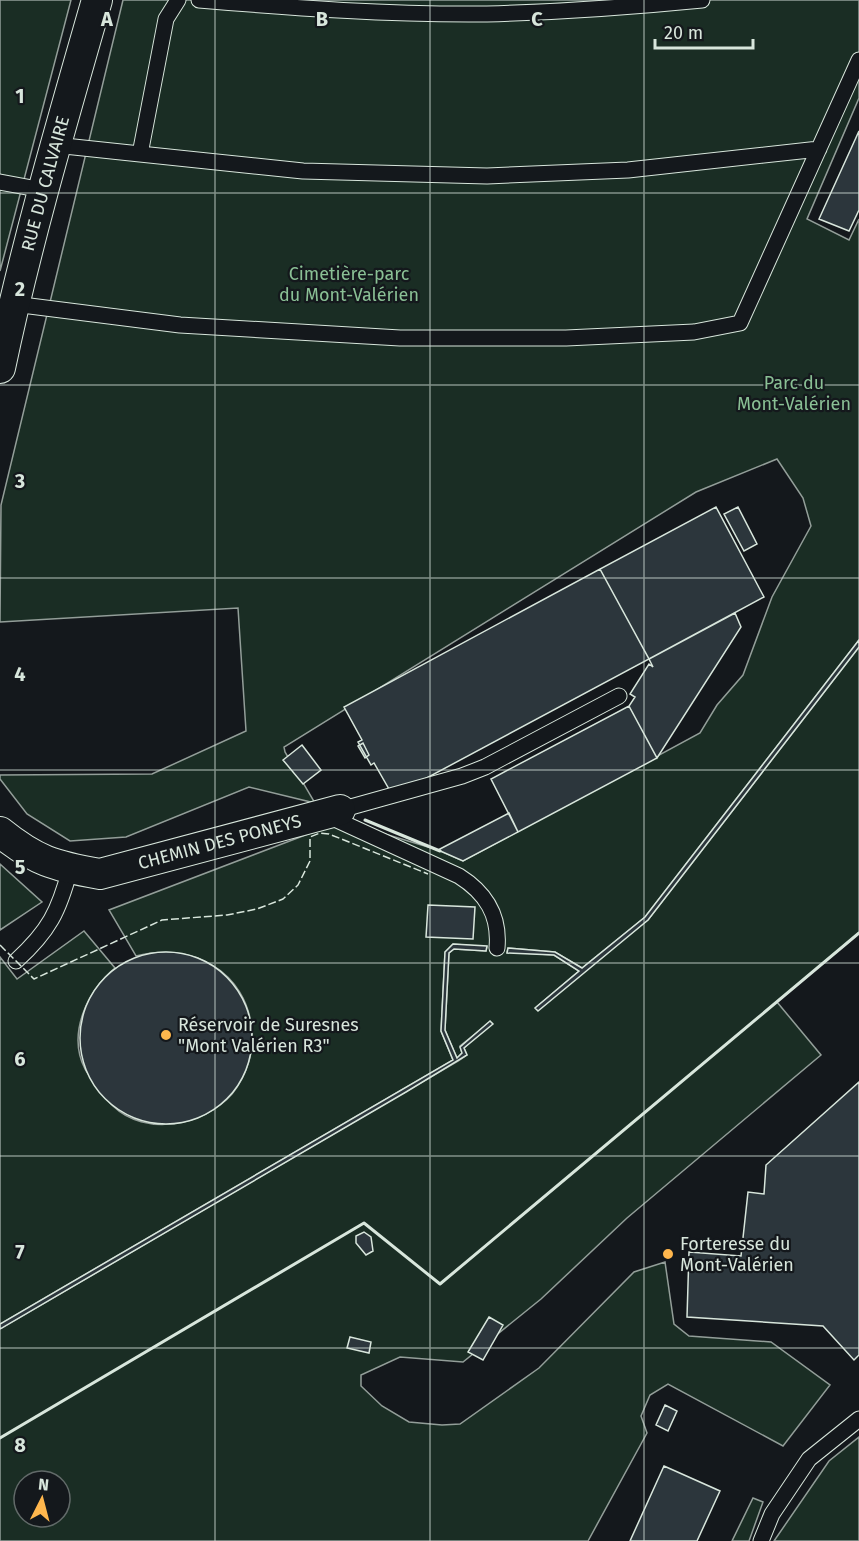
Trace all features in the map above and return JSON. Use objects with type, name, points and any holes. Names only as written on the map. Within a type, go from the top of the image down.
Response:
[{"type":"street","name":"RUE DU CALVAIRE","points":[[0,368],[8,311],[97,0]]},
{"type":"street","name":"CHEMIN DES PONEYS","points":[[70,869],[100,874],[332,812]]},
{"type":"street","points":[[0,832],[40,860],[70,869]]},
{"type":"lane","points":[[140,154],[166,19],[178,0]]},
{"type":"lane","points":[[199,0],[311,9],[486,14],[620,8],[702,0]]},
{"type":"lane","points":[[8,311],[180,325],[400,338],[566,338],[694,332],[740,323],[859,60]]},
{"type":"lane","points":[[55,145],[303,171],[487,176],[628,170],[819,149]]},
{"type":"lane","points":[[0,182],[43,190]]},
{"type":"lane","points":[[332,812],[462,777],[619,696]]},
{"type":"lane","points":[[332,812],[459,876],[482,893],[494,914],[497,927],[497,948]]},
{"type":"lane","points":[[16,961],[56,914],[70,869]]},
{"type":"lane","points":[[761,1541],[772,1514],[809,1459],[859,1419]]},
{"type":"green space","points":[[0,0],[71,0],[0,271]]},
{"type":"green space","points":[[123,0],[859,0],[859,98],[807,219],[849,240],[859,219],[859,640],[645,917],[582,968],[555,952],[508,948],[507,952],[554,955],[579,971],[535,1008],[648,920],[859,647],[859,933],[777,1002],[821,1055],[627,1218],[541,1299],[463,1362],[400,1357],[361,1375],[361,1386],[382,1406],[409,1422],[460,1424],[539,1368],[634,1272],[665,1262],[674,1324],[689,1336],[771,1342],[830,1385],[783,1446],[668,1384],[650,1395],[641,1416],[647,1433],[588,1541],[0,1541],[0,1329],[458,1061],[467,1055],[464,1048],[490,1022],[460,1046],[462,1053],[457,1058],[445,1030],[449,953],[454,949],[486,951],[487,947],[453,944],[445,952],[441,1031],[453,1060],[0,1324],[0,957],[17,979],[84,931],[115,968],[88,1001],[79,1028],[80,1056],[87,1072],[113,1106],[126,1116],[141,1122],[174,1124],[206,1114],[232,1094],[248,1064],[252,1048],[252,1031],[248,1010],[240,992],[228,977],[213,965],[196,957],[157,952],[136,956],[109,910],[342,821],[438,850],[463,861],[700,733],[717,705],[743,675],[772,597],[811,526],[803,498],[777,459],[696,492],[284,747],[315,803],[249,787],[126,837],[70,841],[27,814],[0,779],[0,775],[152,774],[246,731],[238,608],[0,622],[1,505]]},
{"type":"green space","points":[[0,864],[42,902],[0,930]]},
{"type":"green space","points":[[859,1437],[859,1541],[774,1541],[829,1461]]},
{"type":"green space","points":[[753,1498],[763,1502],[749,1541],[732,1541]]},
{"type":"building","points":[[859,131],[859,210],[849,231],[819,219]]},
{"type":"building","points":[[716,507],[764,597],[649,659],[600,569]]},
{"type":"building","points":[[738,507],[757,544],[744,551],[724,514]]},
{"type":"building","points":[[600,569],[649,659],[393,796],[374,763],[371,765],[358,742],[362,740],[344,707]]},
{"type":"building","points":[[735,613],[741,627],[657,758],[629,706],[635,697],[630,694],[649,664],[653,667],[649,659]]},
{"type":"building","points":[[859,640],[859,647],[648,920],[538,1011],[535,1008],[579,971],[554,955],[507,953],[508,948],[555,952],[582,968],[645,917]]},
{"type":"building","points":[[629,706],[657,758],[518,832],[491,779]]},
{"type":"building","points":[[363,743],[369,755],[365,758],[358,746]]},
{"type":"building","points":[[302,745],[321,770],[303,784],[283,760]]},
{"type":"building","points":[[509,813],[518,832],[463,861],[438,850]]},
{"type":"building","points":[[428,905],[475,907],[473,939],[426,937]]},
{"type":"building","points":[[453,944],[487,946],[486,951],[454,949],[449,953],[445,1030],[457,1058],[462,1053],[460,1047],[490,1021],[493,1024],[464,1048],[467,1055],[0,1329],[0,1324],[453,1060],[441,1031],[445,952]]},
{"type":"building","name":"Réservoir de Suresnes \"Mont Valérien R3\"","points":[[166,952],[183,953],[199,958],[214,966],[227,977],[238,990],[246,1005],[251,1021],[251,1055],[246,1071],[238,1086],[227,1099],[214,1110],[199,1118],[183,1123],[166,1124],[149,1123],[133,1118],[118,1110],[105,1099],[94,1086],[86,1071],[81,1055],[80,1038],[81,1021],[86,1005],[94,990],[105,977],[118,966],[133,958],[149,953]]},
{"type":"building","points":[[859,1082],[859,1355],[854,1360],[823,1326],[687,1317],[689,1252],[741,1256],[748,1192],[764,1194],[766,1165]]},
{"type":"building","points":[[364,1232],[371,1237],[373,1251],[366,1255],[356,1243],[356,1236]]},
{"type":"building","points":[[489,1317],[503,1325],[483,1360],[468,1352]]},
{"type":"building","points":[[350,1337],[371,1342],[369,1353],[347,1348]]},
{"type":"building","points":[[665,1405],[677,1411],[668,1431],[656,1425]]},
{"type":"building","points":[[664,1466],[720,1491],[697,1541],[630,1541]]},
{"type":"fence","points":[[0,945],[34,979],[162,920],[227,915],[257,909],[283,899],[298,885],[310,861],[310,837],[320,833],[329,834],[428,874]]},
{"type":"wall","points":[[365,820],[440,851]]},
{"type":"wall","points":[[0,1438],[364,1223],[440,1284],[859,933]]},
{"type":"place","name":"Réservoir de Suresnes \"Mont Valérien R3\"","points":[[166,1035]]},
{"type":"place","name":"Forteresse du Mont-Valérien","points":[[668,1254]]},
{"type":"park label","name":"Cimetière-parc du Mont-Valérien","points":[[349,284]]},
{"type":"park label","name":"Parc du Mont-Valérien","points":[[794,394]]}]
